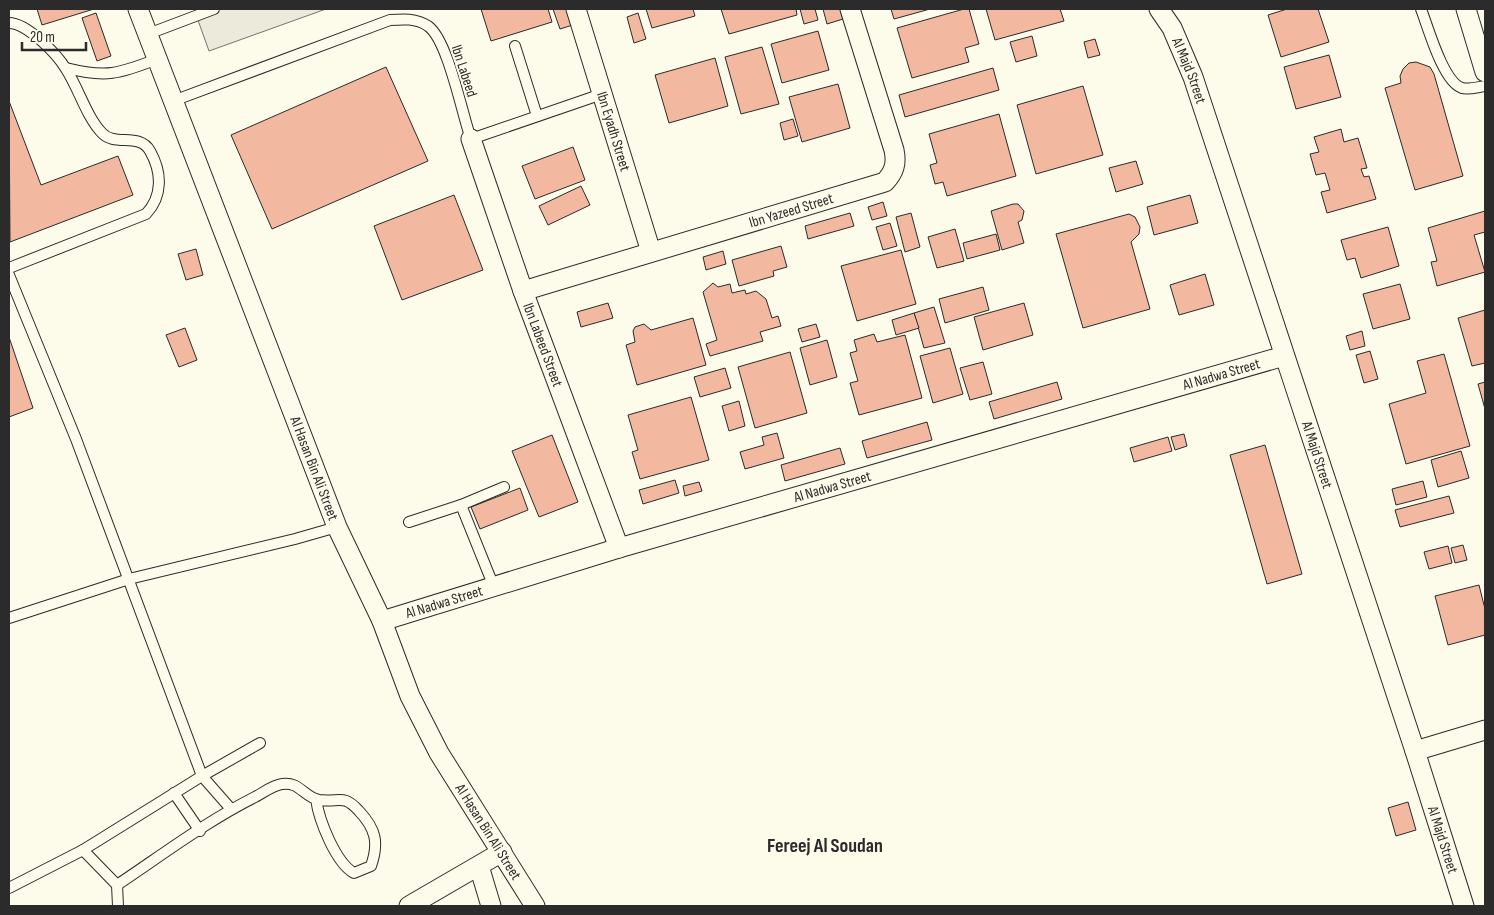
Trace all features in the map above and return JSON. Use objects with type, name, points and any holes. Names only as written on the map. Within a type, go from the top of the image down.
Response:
[{"type":"street","name":"Al Hasan Bin Ali Street","points":[[138,9],[337,527],[382,622],[410,696],[431,737],[535,906]]},
{"type":"street","name":"Ibn Eyadh Street","points":[[576,9],[651,252]]},
{"type":"street","name":"Ibn Yazeed Street","points":[[522,291],[885,182],[893,173],[896,162],[894,150],[850,9]]},
{"type":"street","name":"Al Majd Street","points":[[1159,9],[1172,28],[1193,77],[1416,751],[1464,906]]},
{"type":"street","points":[[1466,9],[1485,72]]},
{"type":"street","name":"Ibn Labeed Street","points":[[471,139],[522,291],[619,548]]},
{"type":"street","name":"Al Nadwa Street","points":[[382,622],[619,548],[1284,356]]},
{"type":"street","points":[[1416,751],[1485,730]]},
{"type":"street","points":[[409,906],[502,852]]},
{"type":"street","points":[[479,866],[491,906]]},
{"type":"lane","points":[[148,34],[214,9]]},
{"type":"lane","points":[[1421,9],[1446,75],[1455,85],[1463,89],[1485,86]]},
{"type":"lane","name":"Ibn Labeed","points":[[173,101],[390,20],[416,20],[429,27],[446,55],[471,139]]},
{"type":"lane","points":[[9,23],[17,23],[26,28],[66,68],[95,124],[103,135],[114,139],[138,140],[146,144],[155,163],[160,184],[159,193],[146,214],[9,268]]},
{"type":"lane","points":[[515,46],[537,116]]},
{"type":"lane","points":[[66,68],[94,75],[121,73],[157,59]]},
{"type":"lane","points":[[471,139],[602,94]]},
{"type":"lane","points":[[9,275],[76,439],[202,776],[230,809]]},
{"type":"lane","points":[[409,522],[461,505],[504,487]]},
{"type":"lane","points":[[461,505],[494,587]]},
{"type":"lane","points":[[9,618],[128,578],[296,539],[337,527]]},
{"type":"lane","points":[[9,888],[83,850],[202,776],[260,743]]},
{"type":"lane","points":[[117,885],[200,831],[230,809],[281,784],[293,784],[316,800],[347,800],[366,818],[375,835],[376,850],[371,866],[354,873],[345,868],[318,815],[316,800]]},
{"type":"lane","points":[[174,793],[200,831]]},
{"type":"lane","points":[[83,850],[117,885],[118,906]]},
{"type":"shaded area","points":[[194,9],[326,9],[209,51]]},
{"type":"building","points":[[37,9],[94,9],[42,25]]},
{"type":"building","points":[[481,9],[548,9],[552,22],[491,41]]},
{"type":"building","points":[[553,9],[572,9],[576,24],[560,29]]},
{"type":"building","points":[[646,9],[693,9],[695,16],[652,28]]},
{"type":"building","points":[[721,9],[796,9],[797,15],[729,34]]},
{"type":"building","points":[[800,9],[815,9],[818,20],[804,24]]},
{"type":"building","points":[[823,9],[840,9],[843,19],[827,24]]},
{"type":"building","points":[[891,9],[930,9],[894,19]]},
{"type":"building","points":[[969,9],[979,44],[965,48],[969,62],[912,78],[897,28]]},
{"type":"building","points":[[986,9],[1060,9],[1064,21],[995,40]]},
{"type":"building","points":[[1287,9],[1318,9],[1329,42],[1281,57],[1268,15]]},
{"type":"building","points":[[96,13],[111,56],[97,61],[82,18]]},
{"type":"building","points":[[638,13],[646,39],[634,43],[627,17]]},
{"type":"building","points":[[818,31],[829,70],[782,83],[771,44]]},
{"type":"building","points":[[1032,36],[1037,56],[1016,62],[1010,42]]},
{"type":"building","points":[[1095,39],[1100,55],[1088,58],[1084,42]]},
{"type":"building","points":[[762,47],[779,104],[741,114],[725,57]]},
{"type":"building","points":[[1329,55],[1341,97],[1296,109],[1284,67]]},
{"type":"building","points":[[715,58],[728,106],[669,123],[655,75]]},
{"type":"building","points":[[1416,62],[1430,67],[1434,74],[1463,176],[1415,190],[1385,88],[1401,83],[1400,76],[1403,69],[1409,63]]},
{"type":"building","points":[[386,67],[428,161],[272,229],[231,135]]},
{"type":"building","points":[[993,68],[999,90],[905,117],[899,95]]},
{"type":"building","points":[[838,84],[850,128],[802,142],[789,97]]},
{"type":"building","points":[[1083,86],[1103,155],[1036,174],[1017,105]]},
{"type":"building","points":[[9,101],[41,185],[118,156],[133,195],[10,242]]},
{"type":"building","points":[[999,114],[1016,176],[947,196],[943,182],[935,184],[930,165],[937,163],[929,134]]},
{"type":"building","points":[[793,119],[798,136],[784,140],[780,123]]},
{"type":"building","points":[[1341,129],[1344,142],[1358,138],[1367,168],[1361,169],[1364,177],[1369,176],[1376,199],[1327,213],[1321,192],[1330,190],[1325,173],[1316,175],[1310,154],[1319,152],[1314,137]]},
{"type":"building","points":[[573,147],[585,180],[535,199],[522,166]]},
{"type":"building","points":[[1136,161],[1143,184],[1116,192],[1109,168]]},
{"type":"building","points":[[581,186],[590,205],[548,225],[539,206]]},
{"type":"building","points":[[454,195],[483,270],[402,300],[374,226]]},
{"type":"building","points":[[1190,195],[1198,223],[1154,235],[1147,207]]},
{"type":"building","points":[[883,202],[887,216],[872,220],[868,207]]},
{"type":"building","points":[[1018,204],[1024,211],[1022,220],[1018,222],[1024,243],[1002,250],[991,211]]},
{"type":"building","points":[[1485,211],[1485,232],[1474,235],[1485,272],[1437,286],[1431,262],[1437,261],[1428,228]]},
{"type":"building","points":[[850,213],[854,226],[808,239],[805,226]]},
{"type":"building","points":[[911,213],[920,247],[905,252],[896,217]]},
{"type":"building","points":[[1129,214],[1135,217],[1140,227],[1139,234],[1131,242],[1150,309],[1083,328],[1056,234]]},
{"type":"building","points":[[890,223],[897,246],[883,250],[876,227]]},
{"type":"building","points":[[1388,227],[1399,266],[1361,278],[1355,258],[1347,260],[1341,240]]},
{"type":"building","points":[[955,229],[964,261],[937,268],[928,237]]},
{"type":"building","points":[[996,234],[1000,250],[967,259],[963,243]]},
{"type":"building","points":[[781,246],[787,267],[773,271],[774,276],[739,286],[732,260]]},
{"type":"building","points":[[196,249],[203,275],[186,280],[178,254]]},
{"type":"building","points":[[901,250],[916,304],[857,321],[841,266]]},
{"type":"building","points":[[723,251],[726,264],[706,270],[703,257]]},
{"type":"building","points":[[1205,274],[1214,305],[1179,315],[1170,285]]},
{"type":"building","points":[[713,283],[718,287],[730,284],[732,293],[745,290],[746,294],[756,291],[766,299],[772,318],[778,316],[781,326],[760,332],[763,341],[710,356],[706,344],[717,340],[703,292]]},
{"type":"building","points":[[1400,284],[1410,319],[1373,329],[1363,294]]},
{"type":"building","points":[[983,287],[989,310],[945,323],[939,299]]},
{"type":"building","points":[[608,303],[613,318],[581,327],[577,312]]},
{"type":"building","points":[[1024,303],[1033,335],[983,350],[974,317]]},
{"type":"building","points":[[934,307],[945,343],[924,348],[914,313]]},
{"type":"building","points":[[1485,310],[1485,363],[1472,366],[1458,318]]},
{"type":"building","points":[[914,313],[919,328],[896,335],[892,320]]},
{"type":"building","points":[[693,318],[706,365],[637,385],[626,345],[635,342],[633,331],[635,327],[644,324],[651,330]]},
{"type":"building","points":[[816,324],[820,337],[802,342],[798,329]]},
{"type":"building","points":[[185,328],[197,360],[179,367],[166,335]]},
{"type":"building","points":[[1362,331],[1365,346],[1350,350],[1346,336]]},
{"type":"building","points":[[874,334],[877,342],[905,335],[922,398],[859,415],[850,383],[858,381],[850,353],[857,351],[854,340]]},
{"type":"building","points":[[9,337],[33,408],[9,417]]},
{"type":"building","points":[[827,340],[837,377],[810,385],[800,348]]},
{"type":"building","points":[[950,348],[963,394],[933,403],[920,356]]},
{"type":"building","points":[[1370,351],[1378,379],[1364,383],[1356,355]]},
{"type":"building","points":[[790,352],[807,413],[755,428],[738,367]]},
{"type":"building","points":[[1444,354],[1470,446],[1406,464],[1389,404],[1426,393],[1417,361]]},
{"type":"building","points":[[983,362],[992,394],[970,400],[960,368]]},
{"type":"building","points":[[725,368],[731,388],[700,397],[694,377]]},
{"type":"building","points":[[1057,382],[1062,399],[994,419],[989,402]]},
{"type":"building","points":[[1485,382],[1485,409],[1478,384]]},
{"type":"building","points":[[691,397],[709,460],[640,479],[632,452],[638,450],[628,415]]},
{"type":"building","points":[[739,401],[745,426],[729,431],[722,406]]},
{"type":"building","points":[[927,422],[932,440],[867,458],[862,441]]},
{"type":"building","points":[[777,433],[784,458],[745,469],[740,452],[764,445],[762,437]]},
{"type":"building","points":[[1184,434],[1187,446],[1175,450],[1171,437]]},
{"type":"building","points":[[552,435],[578,502],[539,517],[512,451]]},
{"type":"building","points":[[1168,437],[1172,451],[1134,462],[1130,448]]},
{"type":"building","points":[[1265,445],[1302,574],[1267,584],[1230,455]]},
{"type":"building","points":[[840,448],[845,464],[785,481],[781,465]]},
{"type":"building","points":[[1461,451],[1469,478],[1438,487],[1431,460]]},
{"type":"building","points":[[675,480],[679,493],[643,504],[639,490]]},
{"type":"building","points":[[1423,481],[1427,497],[1396,505],[1392,489]]},
{"type":"building","points":[[699,482],[702,491],[685,496],[683,486]]},
{"type":"building","points":[[520,488],[528,510],[480,529],[471,507]]},
{"type":"building","points":[[1449,496],[1454,513],[1400,527],[1395,510]]},
{"type":"building","points":[[1463,545],[1467,560],[1455,563],[1451,548]]},
{"type":"building","points":[[1448,546],[1452,563],[1429,569],[1424,552]]},
{"type":"building","points":[[1479,585],[1485,609],[1485,635],[1448,645],[1435,596]]},
{"type":"building","points":[[1408,802],[1416,830],[1396,836],[1388,808]]},
{"type":"district","name":"Fereej Al Soudan","points":[[825,846]]}]
